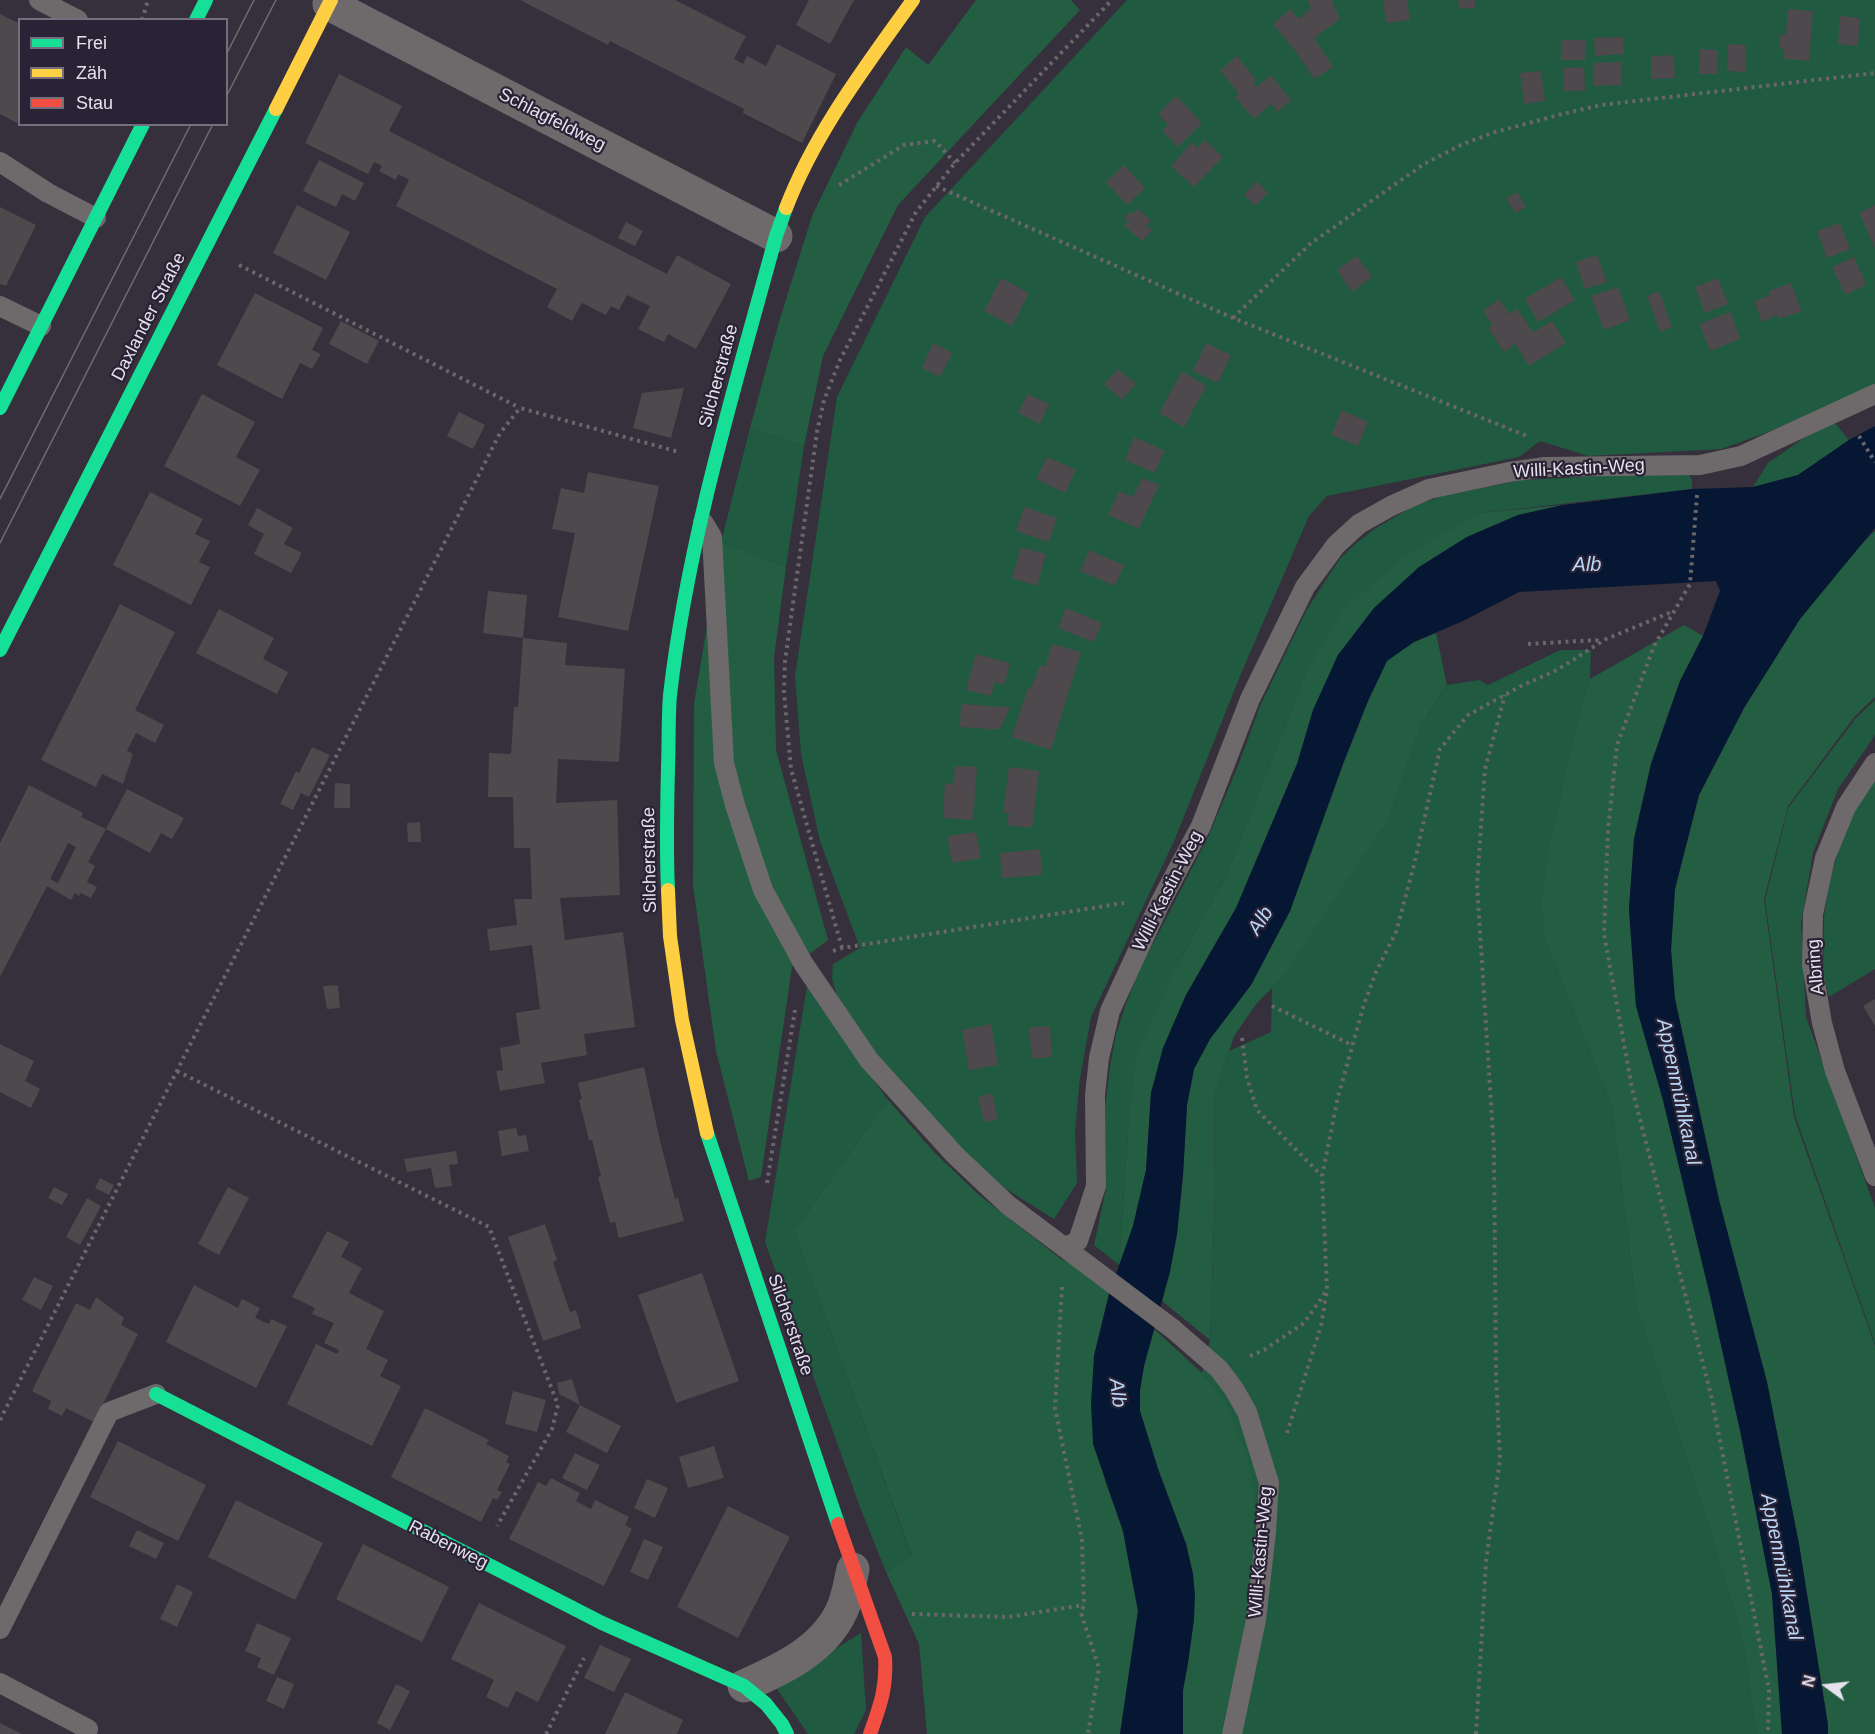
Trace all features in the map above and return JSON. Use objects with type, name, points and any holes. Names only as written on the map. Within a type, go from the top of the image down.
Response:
[{"type":"street","points":[[197,18],[206,0]]},
{"type":"street","name":"Silcherstraße","points":[[870,1734],[882,1700],[886,1677],[885,1657],[708,1136],[682,1020],[670,936],[666,856],[670,697],[682,614],[715,462],[776,236],[794,188],[815,145],[865,67],[913,0]]},
{"type":"street","name":"Schlagfeldweg","points":[[330,2],[776,236]]},
{"type":"street","name":"Daxlander Straße","points":[[0,650],[330,2]]},
{"type":"street","points":[[0,408],[142,126]]},
{"type":"street","name":"Rabenweg","points":[[156,1394],[602,1623],[744,1686],[766,1704],[787,1734]]},
{"type":"street","points":[[744,1686],[778,1671],[808,1652],[830,1632],[843,1608],[854,1569]]},
{"type":"lane","points":[[39,0],[74,18]]},
{"type":"lane","points":[[0,162],[48,193],[96,218]]},
{"type":"lane","points":[[0,306],[41,326]]},
{"type":"lane","name":"Willi-Kastin-Weg","points":[[1232,1734],[1256,1620],[1269,1483],[1247,1412],[1219,1369],[1173,1329],[1065,1247],[1078,1241],[1096,1186],[1095,1095],[1099,1058],[1110,1011],[1160,903],[1201,826],[1250,699],[1305,588],[1336,545],[1359,524],[1391,506],[1429,489],[1509,472],[1545,467],[1700,465],[1741,456],[1875,394]]},
{"type":"lane","points":[[701,519],[712,537],[724,763],[735,806],[763,890],[803,963],[869,1060],[955,1155],[1008,1205],[1065,1247]]},
{"type":"lane","name":"Albring","points":[[1875,763],[1846,807],[1825,858],[1813,914],[1812,955],[1822,1023],[1834,1071],[1875,1176]]},
{"type":"lane","points":[[0,1629],[108,1413],[156,1394]]},
{"type":"lane","points":[[0,1683],[88,1729]]},
{"type":"path","points":[[143,18],[148,0]]},
{"type":"path","points":[[842,948],[791,769],[784,692],[785,661],[817,432],[824,400],[840,360],[915,212],[955,163],[1112,0]]},
{"type":"path","points":[[1233,318],[1310,244],[1424,164],[1463,144],[1492,133],[1601,105],[1875,73]]},
{"type":"path","points":[[838,186],[904,145],[935,141],[955,163]]},
{"type":"path","points":[[936,186],[1233,318],[1531,438],[1541,450],[1545,467]]},
{"type":"path","points":[[204,248],[520,408],[715,462]]},
{"type":"path","points":[[0,1420],[500,433],[520,408]]},
{"type":"path","points":[[1856,430],[1875,462]]},
{"type":"path","points":[[1698,488],[1690,584],[1654,646],[1617,745],[1608,830],[1604,934],[1632,1088],[1711,1395],[1769,1689],[1768,1734]]},
{"type":"path","points":[[1267,1474],[1293,1419],[1321,1326],[1328,1290],[1322,1176],[1338,1097],[1364,1004],[1376,972],[1396,932],[1440,749],[1468,716],[1504,695],[1557,670],[1601,642],[1675,611]]},
{"type":"path","points":[[1528,644],[1596,640],[1601,642]]},
{"type":"path","points":[[1476,1734],[1486,1562],[1500,1459],[1496,1375],[1494,1150],[1477,884],[1485,769],[1504,695]]},
{"type":"path","points":[[765,1194],[803,963],[842,948],[1141,900],[1160,903]]},
{"type":"path","points":[[1272,1006],[1352,1045]]},
{"type":"path","points":[[1242,1038],[1247,1078],[1257,1110],[1322,1176]]},
{"type":"path","points":[[177,1071],[489,1227],[558,1405],[552,1429],[478,1560]]},
{"type":"path","points":[[1065,1247],[1055,1408],[1082,1540],[1084,1605],[1081,1613],[1099,1668],[1088,1734]]},
{"type":"path","points":[[1219,1369],[1264,1350],[1304,1323],[1328,1290]]},
{"type":"path","points":[[869,1612],[1008,1617],[1084,1605]]},
{"type":"path","points":[[546,1734],[602,1623]]},
{"type":"green space","points":[[976,0],[1071,0],[1080,10],[898,205],[823,356],[804,446],[750,428],[779,322],[812,216],[857,123],[906,47],[928,65]]},
{"type":"green space","points":[[1127,0],[1875,0],[1875,385],[1785,426],[1721,449],[1588,456],[1540,441],[1519,457],[1327,496],[1309,516],[1240,676],[1175,839],[1091,1017],[1080,1078],[1075,1131],[1077,1183],[1054,1219],[1006,1189],[965,1152],[910,1097],[841,1009],[832,979],[833,964],[860,948],[820,841],[801,754],[795,676],[837,397],[925,217]]},
{"type":"green space","points":[[1835,423],[1849,440],[1798,475],[1753,487],[1768,463],[1804,438]]},
{"type":"green space","points":[[750,428],[804,446],[786,567],[721,542]]},
{"type":"green space","points":[[1687,472],[1692,480],[1692,489],[1481,513],[1307,670],[1226,876],[1176,967],[1128,1132],[1119,1265],[1094,1245],[1106,1189],[1105,1109],[1116,1034],[1139,971],[1208,837],[1260,706],[1306,611],[1339,560],[1376,528],[1414,506],[1442,496],[1522,480]]},
{"type":"green space","points":[[1563,505],[1518,515],[1467,537],[1419,567],[1374,608],[1338,655],[1313,710],[1297,764],[1236,908],[1186,995],[1163,1048],[1151,1093],[1146,1170],[1133,1226],[1119,1265],[1128,1132],[1136,1057],[1176,967],[1226,876],[1307,670],[1343,611],[1404,556],[1481,513]]},
{"type":"green space","points":[[1875,531],[1875,697],[1855,716],[1788,806],[1764,899],[1794,1117],[1875,1346],[1875,1734],[1828,1734],[1799,1544],[1767,1382],[1719,1200],[1675,999],[1671,950],[1675,889],[1699,795],[1744,708],[1800,619],[1857,549]]},
{"type":"green space","points":[[721,542],[786,567],[774,657],[776,750],[828,940],[792,967],[761,1177],[749,1181],[716,1051],[693,885],[694,704]]},
{"type":"green space","points":[[1684,625],[1703,636],[1680,681],[1651,764],[1634,839],[1629,909],[1636,1006],[1663,1100],[1741,1435],[1772,1594],[1782,1734],[1756,1734],[1743,1641],[1711,1534],[1636,1304],[1612,1107],[1545,940],[1542,902],[1550,842],[1574,733],[1590,679]]},
{"type":"green space","points":[[1436,633],[1447,685],[1421,725],[1389,819],[1284,976],[1257,1003],[1234,1036],[1214,1097],[1215,1194],[1210,1340],[1162,1301],[1177,1234],[1187,1105],[1194,1069],[1210,1039],[1251,985],[1290,911],[1343,764],[1387,660],[1414,642]]},
{"type":"green space","points":[[1560,650],[1591,650],[1590,679],[1574,733],[1550,842],[1545,940],[1612,1107],[1636,1304],[1711,1534],[1743,1641],[1756,1734],[1221,1734],[1249,1613],[1225,1402],[1202,1373],[1210,1340],[1215,1194],[1214,1097],[1229,1051],[1271,1032],[1272,988],[1284,976],[1389,819],[1421,725],[1447,685],[1479,680],[1488,685]]},
{"type":"green space","points":[[1875,700],[1875,735],[1838,789],[1813,853],[1801,924],[1806,1017],[1875,1208],[1875,1344],[1795,1115],[1765,900],[1788,808],[1856,718]]},
{"type":"green space","points":[[1875,778],[1875,969],[1829,997],[1823,975],[1824,916],[1830,879],[1844,831],[1861,798]]},
{"type":"green space","points":[[807,986],[888,1100],[794,1231],[912,1557],[886,1572],[860,1507],[765,1242]]},
{"type":"green space","points":[[888,1100],[935,1153],[979,1195],[1061,1259],[1091,1273],[1109,1294],[1094,1356],[1105,1481],[1123,1531],[1138,1611],[1120,1734],[927,1734],[919,1644],[886,1572],[912,1556],[794,1231]]},
{"type":"green space","points":[[1153,1328],[1202,1373],[1225,1401],[1247,1456],[1254,1489],[1254,1535],[1249,1613],[1221,1734],[1183,1734],[1183,1690],[1194,1619],[1193,1574],[1186,1544],[1158,1469],[1140,1411],[1140,1390]]},
{"type":"green space","points":[[861,1633],[866,1710],[854,1734],[808,1734],[775,1686]]},
{"type":"water","points":[[1875,426],[1875,528],[1800,619],[1744,708],[1699,795],[1675,889],[1671,950],[1675,999],[1719,1200],[1767,1382],[1799,1544],[1828,1734],[1782,1734],[1772,1594],[1741,1435],[1663,1100],[1636,1006],[1629,909],[1634,839],[1651,764],[1680,681],[1703,636],[1720,591],[1716,581],[1519,592],[1463,621],[1414,642],[1387,661],[1343,764],[1290,911],[1251,985],[1210,1039],[1194,1069],[1187,1105],[1177,1234],[1170,1272],[1144,1366],[1140,1390],[1140,1411],[1158,1469],[1186,1544],[1193,1574],[1194,1619],[1183,1690],[1183,1734],[1120,1734],[1138,1611],[1123,1531],[1093,1444],[1091,1403],[1094,1356],[1109,1294],[1133,1226],[1146,1170],[1151,1093],[1163,1048],[1186,995],[1236,908],[1297,764],[1313,710],[1338,655],[1374,608],[1419,567],[1467,537],[1518,515],[1563,505],[1692,489],[1753,487],[1798,475],[1849,440]]},
{"type":"building","points":[[520,0],[675,0],[746,36],[734,59],[743,64],[747,56],[766,66],[777,44],[836,74],[802,143],[743,113],[744,109],[610,41],[608,45]]},
{"type":"building","points":[[809,0],[854,0],[830,44],[796,25]]},
{"type":"building","points":[[1332,0],[1340,19],[1314,38],[1333,67],[1314,79],[1297,53],[1273,24],[1290,9],[1299,19],[1311,8],[1307,1]]},
{"type":"building","points":[[1383,0],[1407,0],[1410,20],[1386,23]]},
{"type":"building","points":[[1458,0],[1475,0],[1475,8],[1459,9]]},
{"type":"building","points":[[1788,9],[1813,11],[1809,61],[1784,59],[1784,49],[1779,49],[1780,34],[1786,35]]},
{"type":"building","points":[[0,14],[18,23],[18,122],[0,114]]},
{"type":"building","points":[[1840,16],[1860,18],[1858,46],[1838,44]]},
{"type":"building","points":[[1623,37],[1624,54],[1595,56],[1594,38]]},
{"type":"building","points":[[1561,40],[1585,40],[1586,60],[1561,60]]},
{"type":"building","points":[[1728,44],[1746,45],[1745,72],[1727,71]]},
{"type":"building","points":[[1700,49],[1718,50],[1717,74],[1699,74]]},
{"type":"building","points":[[1674,55],[1675,78],[1651,79],[1651,56]]},
{"type":"building","points":[[1237,56],[1256,80],[1253,82],[1257,87],[1271,75],[1291,100],[1278,112],[1271,104],[1254,119],[1235,97],[1239,94],[1220,70]]},
{"type":"building","points":[[1621,62],[1622,85],[1594,86],[1593,63]]},
{"type":"building","points":[[1584,67],[1585,91],[1564,91],[1564,68]]},
{"type":"building","points":[[1541,71],[1545,101],[1524,104],[1520,73]]},
{"type":"building","points":[[339,74],[402,106],[389,131],[667,274],[677,255],[731,284],[696,349],[668,334],[664,342],[638,329],[650,306],[627,295],[619,310],[611,306],[606,315],[582,303],[572,321],[547,307],[557,289],[396,206],[409,180],[398,174],[396,180],[379,171],[382,166],[374,162],[368,174],[305,143]]},
{"type":"building","points":[[1176,96],[1202,123],[1178,147],[1162,130],[1168,125],[1158,114]]},
{"type":"building","points":[[1205,140],[1223,157],[1194,187],[1171,166],[1192,142],[1197,148]]},
{"type":"building","points":[[319,160],[364,183],[355,201],[342,194],[336,207],[303,191]]},
{"type":"building","points":[[1124,165],[1145,188],[1127,205],[1106,182]]},
{"type":"building","points":[[1257,181],[1268,193],[1255,206],[1244,195]]},
{"type":"building","points":[[1517,192],[1526,207],[1515,213],[1506,198]]},
{"type":"building","points":[[297,205],[350,232],[326,280],[273,253]]},
{"type":"building","points":[[1875,205],[1875,248],[1859,213]]},
{"type":"building","points":[[0,207],[36,225],[6,286],[0,284]]},
{"type":"building","points":[[1138,209],[1151,220],[1147,226],[1152,230],[1143,241],[1124,226],[1128,221],[1124,218],[1130,211],[1133,214]]},
{"type":"building","points":[[626,222],[643,231],[635,246],[618,238]]},
{"type":"building","points":[[1840,223],[1850,249],[1827,258],[1817,231]]},
{"type":"building","points":[[1597,255],[1607,282],[1585,289],[1576,262]]},
{"type":"building","points":[[1357,256],[1372,277],[1352,292],[1337,270]]},
{"type":"building","points":[[1854,257],[1866,285],[1845,295],[1832,267]]},
{"type":"building","points":[[1561,277],[1575,300],[1538,322],[1525,299]]},
{"type":"building","points":[[1001,278],[1029,293],[1012,326],[984,311]]},
{"type":"building","points":[[1718,278],[1728,304],[1705,313],[1695,287]]},
{"type":"building","points":[[1791,283],[1802,311],[1779,319],[1778,315],[1762,322],[1754,301],[1770,295],[1769,291]]},
{"type":"building","points":[[1618,287],[1630,320],[1604,330],[1591,296]]},
{"type":"building","points":[[1659,291],[1672,327],[1660,332],[1647,296]]},
{"type":"building","points":[[255,293],[323,328],[312,350],[321,354],[312,369],[300,363],[282,399],[217,365]]},
{"type":"building","points":[[1499,299],[1509,314],[1517,309],[1533,332],[1552,321],[1566,343],[1529,366],[1515,344],[1504,352],[1488,328],[1492,325],[1483,311]]},
{"type":"building","points":[[1730,312],[1740,339],[1710,351],[1699,324]]},
{"type":"building","points":[[341,321],[379,341],[367,364],[329,344]]},
{"type":"building","points":[[933,343],[952,353],[940,377],[922,368]]},
{"type":"building","points":[[1206,343],[1231,355],[1218,383],[1193,371]]},
{"type":"building","points":[[1118,369],[1136,384],[1122,400],[1104,384]]},
{"type":"building","points":[[1182,371],[1206,386],[1184,427],[1159,413]]},
{"type":"building","points":[[684,388],[671,438],[633,428],[642,393]]},
{"type":"building","points":[[202,394],[255,422],[236,457],[260,470],[240,506],[164,466]]},
{"type":"building","points":[[1028,394],[1049,404],[1040,424],[1018,413]]},
{"type":"building","points":[[1342,410],[1368,422],[1358,446],[1331,435]]},
{"type":"building","points":[[459,412],[485,425],[473,449],[447,436]]},
{"type":"building","points":[[1134,437],[1165,451],[1154,473],[1125,460]]},
{"type":"building","points":[[1047,457],[1076,470],[1065,493],[1036,479]]},
{"type":"building","points":[[588,472],[659,486],[628,631],[558,617],[575,533],[552,529],[561,488],[584,493]]},
{"type":"building","points":[[1142,478],[1159,485],[1139,529],[1108,515],[1119,491],[1133,497]]},
{"type":"building","points":[[150,492],[203,519],[195,534],[210,541],[199,562],[210,567],[191,605],[113,565]]},
{"type":"building","points":[[1024,507],[1057,518],[1049,542],[1016,531]]},
{"type":"building","points":[[257,508],[293,528],[284,544],[302,553],[291,573],[254,554],[264,534],[248,525]]},
{"type":"building","points":[[1021,547],[1046,554],[1037,586],[1012,578]]},
{"type":"building","points":[[1089,550],[1124,565],[1115,586],[1080,571]]},
{"type":"building","points":[[488,591],[527,595],[523,638],[483,633]]},
{"type":"building","points":[[120,604],[175,632],[135,710],[164,725],[155,743],[136,733],[127,751],[133,754],[123,784],[102,774],[96,787],[41,760]]},
{"type":"building","points":[[1066,608],[1102,623],[1094,642],[1058,628]]},
{"type":"building","points":[[219,609],[274,638],[263,659],[288,672],[277,694],[196,653]]},
{"type":"building","points":[[523,638],[567,643],[565,665],[625,669],[619,762],[558,759],[556,803],[617,800],[620,895],[560,898],[565,940],[623,932],[635,1027],[584,1034],[587,1055],[541,1063],[545,1083],[500,1091],[496,1071],[503,1070],[500,1048],[520,1044],[516,1013],[540,1009],[532,945],[490,951],[487,929],[517,925],[514,899],[532,899],[530,848],[514,848],[513,797],[488,797],[489,753],[511,754],[514,707],[518,707]]},
{"type":"building","points":[[1052,644],[1081,652],[1051,750],[1012,737],[1028,688],[1031,689],[1040,665],[1045,667]]},
{"type":"building","points":[[976,654],[1010,663],[1004,685],[995,682],[991,696],[966,690]]},
{"type":"building","points":[[961,704],[1010,707],[1000,729],[990,729],[960,727]]},
{"type":"building","points":[[312,747],[330,755],[309,797],[301,793],[293,810],[280,804],[296,771],[299,773]]},
{"type":"building","points":[[955,766],[977,767],[973,820],[943,818],[945,783],[953,784]]},
{"type":"building","points":[[1009,767],[1039,771],[1032,828],[1007,825],[1009,814],[1003,813]]},
{"type":"building","points":[[335,783],[350,784],[350,808],[334,808]]},
{"type":"building","points":[[29,785],[83,813],[81,817],[106,829],[88,862],[95,866],[87,882],[97,887],[91,898],[75,893],[71,900],[47,886],[0,977],[0,843]],"holes":[[[68,843],[76,847],[58,883],[50,879]]]},
{"type":"building","points":[[127,789],[184,818],[172,839],[161,833],[150,853],[106,829]]},
{"type":"building","points":[[420,822],[421,842],[408,842],[407,823]]},
{"type":"building","points":[[976,832],[981,858],[952,863],[947,836]]},
{"type":"building","points":[[1040,849],[1042,875],[1002,878],[1000,853]]},
{"type":"building","points":[[338,985],[340,1008],[327,1009],[323,986]]},
{"type":"building","points":[[1875,999],[1875,1026],[1863,1006]]},
{"type":"building","points":[[991,1024],[998,1065],[969,1070],[962,1030]]},
{"type":"building","points":[[1050,1026],[1052,1057],[1032,1059],[1029,1027]]},
{"type":"building","points":[[0,1044],[34,1061],[25,1081],[40,1089],[31,1108],[0,1092]]},
{"type":"building","points":[[644,1067],[675,1199],[678,1198],[684,1221],[619,1238],[615,1222],[610,1223],[598,1177],[601,1176],[592,1140],[589,1140],[579,1100],[582,1099],[578,1083]]},
{"type":"building","points":[[992,1093],[998,1119],[984,1122],[978,1097]]},
{"type":"building","points":[[516,1128],[518,1136],[526,1135],[529,1151],[502,1156],[498,1131]]},
{"type":"building","points":[[456,1151],[458,1164],[449,1165],[452,1186],[435,1188],[431,1168],[407,1172],[404,1159]]},
{"type":"building","points":[[100,1178],[114,1185],[109,1195],[95,1188]]},
{"type":"building","points":[[54,1187],[68,1194],[62,1205],[48,1198]]},
{"type":"building","points":[[228,1187],[249,1198],[219,1255],[198,1244]]},
{"type":"building","points":[[87,1198],[101,1206],[80,1245],[66,1237]]},
{"type":"building","points":[[545,1224],[557,1260],[553,1262],[570,1312],[576,1310],[581,1328],[543,1341],[508,1237]]},
{"type":"building","points":[[327,1231],[349,1242],[341,1257],[362,1268],[349,1293],[384,1311],[366,1349],[388,1360],[380,1376],[401,1386],[372,1446],[287,1404],[316,1344],[337,1354],[339,1350],[324,1343],[334,1323],[312,1314],[315,1308],[292,1297]]},
{"type":"building","points":[[702,1273],[739,1381],[676,1403],[638,1295]]},
{"type":"building","points":[[34,1277],[53,1286],[41,1310],[22,1300]]},
{"type":"building","points":[[194,1285],[238,1308],[242,1299],[260,1308],[255,1318],[269,1324],[271,1319],[287,1326],[256,1388],[166,1342]]},
{"type":"building","points":[[96,1297],[124,1318],[121,1325],[138,1334],[94,1422],[66,1408],[62,1416],[48,1409],[51,1401],[32,1391],[76,1303],[90,1310]]},
{"type":"building","points":[[572,1379],[580,1405],[559,1394],[557,1383]]},
{"type":"building","points":[[513,1391],[546,1400],[537,1432],[505,1424]]},
{"type":"building","points":[[580,1405],[621,1426],[607,1453],[566,1432]]},
{"type":"building","points":[[425,1408],[489,1440],[486,1444],[509,1456],[506,1462],[510,1464],[497,1490],[502,1492],[497,1500],[493,1498],[481,1522],[391,1477]]},
{"type":"building","points":[[118,1441],[206,1485],[178,1541],[90,1497]]},
{"type":"building","points":[[714,1446],[724,1478],[688,1488],[679,1457]]},
{"type":"building","points":[[575,1453],[600,1465],[587,1490],[562,1478]]},
{"type":"building","points":[[551,1478],[580,1493],[576,1501],[591,1509],[595,1500],[629,1517],[625,1525],[632,1529],[604,1586],[509,1539],[538,1482],[546,1486]]},
{"type":"building","points":[[647,1479],[668,1488],[655,1518],[634,1508]]},
{"type":"building","points":[[236,1500],[323,1543],[295,1600],[208,1557]]},
{"type":"building","points":[[728,1506],[790,1537],[738,1638],[677,1607]]},
{"type":"building","points":[[137,1530],[164,1543],[156,1559],[129,1546]]},
{"type":"building","points":[[644,1539],[663,1547],[648,1580],[630,1572]]},
{"type":"building","points":[[363,1544],[449,1587],[422,1642],[336,1599]]},
{"type":"building","points":[[177,1584],[193,1592],[177,1627],[160,1619]]},
{"type":"building","points":[[479,1603],[566,1646],[538,1702],[516,1691],[508,1708],[486,1697],[494,1680],[451,1659]]},
{"type":"building","points":[[257,1623],[291,1638],[274,1675],[257,1667],[261,1658],[245,1651]]},
{"type":"building","points":[[600,1645],[631,1659],[614,1692],[584,1678]]},
{"type":"building","points":[[277,1677],[294,1684],[284,1709],[266,1701]]},
{"type":"building","points":[[396,1684],[410,1691],[390,1730],[377,1723]]},
{"type":"building","points":[[625,1692],[683,1720],[677,1734],[605,1734]]},
{"type":"building","points":[[0,1723],[22,1734],[0,1734]]},
{"type":"tram line","points":[[228,51],[254,0]]},
{"type":"tram line","points":[[228,93],[276,0]]},
{"type":"tram line","points":[[0,499],[190,126]]},
{"type":"tram line","points":[[0,543],[212,126]]},
{"type":"traffic: fast","points":[[197,18],[206,0]]},
{"type":"traffic: fast","points":[[0,650],[276,109]]},
{"type":"traffic: fast","points":[[0,408],[142,126]]},
{"type":"traffic: fast","points":[[668,890],[670,695],[688,579],[729,406],[776,236],[786,208]]},
{"type":"traffic: fast","points":[[707,1133],[838,1524]]},
{"type":"traffic: fast","points":[[156,1394],[602,1623],[744,1686],[766,1704],[787,1734]]},
{"type":"traffic: slow","points":[[276,109],[331,0]]},
{"type":"traffic: slow","points":[[786,208],[811,153],[827,126],[913,0]]},
{"type":"traffic: slow","points":[[668,890],[670,936],[682,1020],[707,1133]]},
{"type":"traffic: jam","points":[[838,1524],[885,1657],[884,1688],[870,1734]]},
{"type":"water label","name":"Alb","points":[[1587,565]]},
{"type":"water label","name":"Alb","points":[[1261,921]]},
{"type":"water label","name":"Appenmühlkanal","points":[[1678,1092]]},
{"type":"water label","name":"Alb","points":[[1117,1393]]},
{"type":"water label","name":"Appenmühlkanal","points":[[1781,1567]]}]
